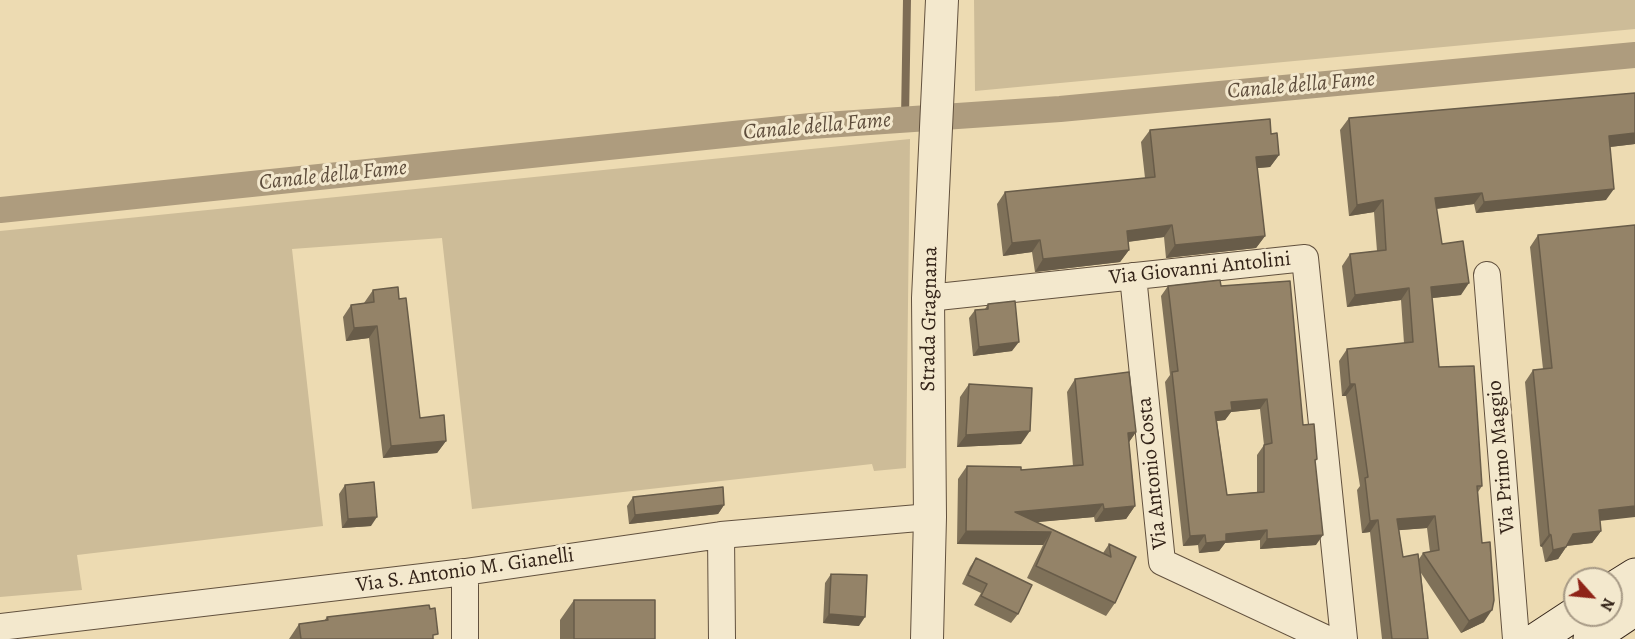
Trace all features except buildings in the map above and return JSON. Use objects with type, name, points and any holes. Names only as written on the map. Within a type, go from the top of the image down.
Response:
[{"type":"main road","points":[[1590,639],[1635,609]]},
{"type":"main road","points":[[1537,639],[1563,622]]},
{"type":"street","name":"Strada Gragnana","points":[[929,638],[928,298],[942,0]]},
{"type":"street","name":"Via Giovanni Antolini","points":[[928,298],[1305,258],[1344,639]]},
{"type":"street","name":"Via Primo Maggio","points":[[1487,275],[1516,639]]},
{"type":"street","name":"Via Antonio Costa","points":[[1133,276],[1162,562],[1327,639]]},
{"type":"street","name":"Via S. Antonio M. Gianelli","points":[[0,627],[465,572],[721,535],[930,517]]},
{"type":"street","points":[[721,535],[722,639]]},
{"type":"street","points":[[465,572],[465,639]]},
{"type":"shaded area","points":[[974,0],[1635,0],[1635,29],[975,91]]},
{"type":"shaded area","points":[[910,139],[906,468],[874,471],[872,464],[472,509],[442,238],[292,249],[323,526],[77,555],[82,590],[0,597],[0,231]]},
{"type":"waterway","points":[[905,119],[907,0]]},
{"type":"waterway","name":"Canale della Fame","points":[[0,210],[811,126],[1060,109],[1635,55]]}]
